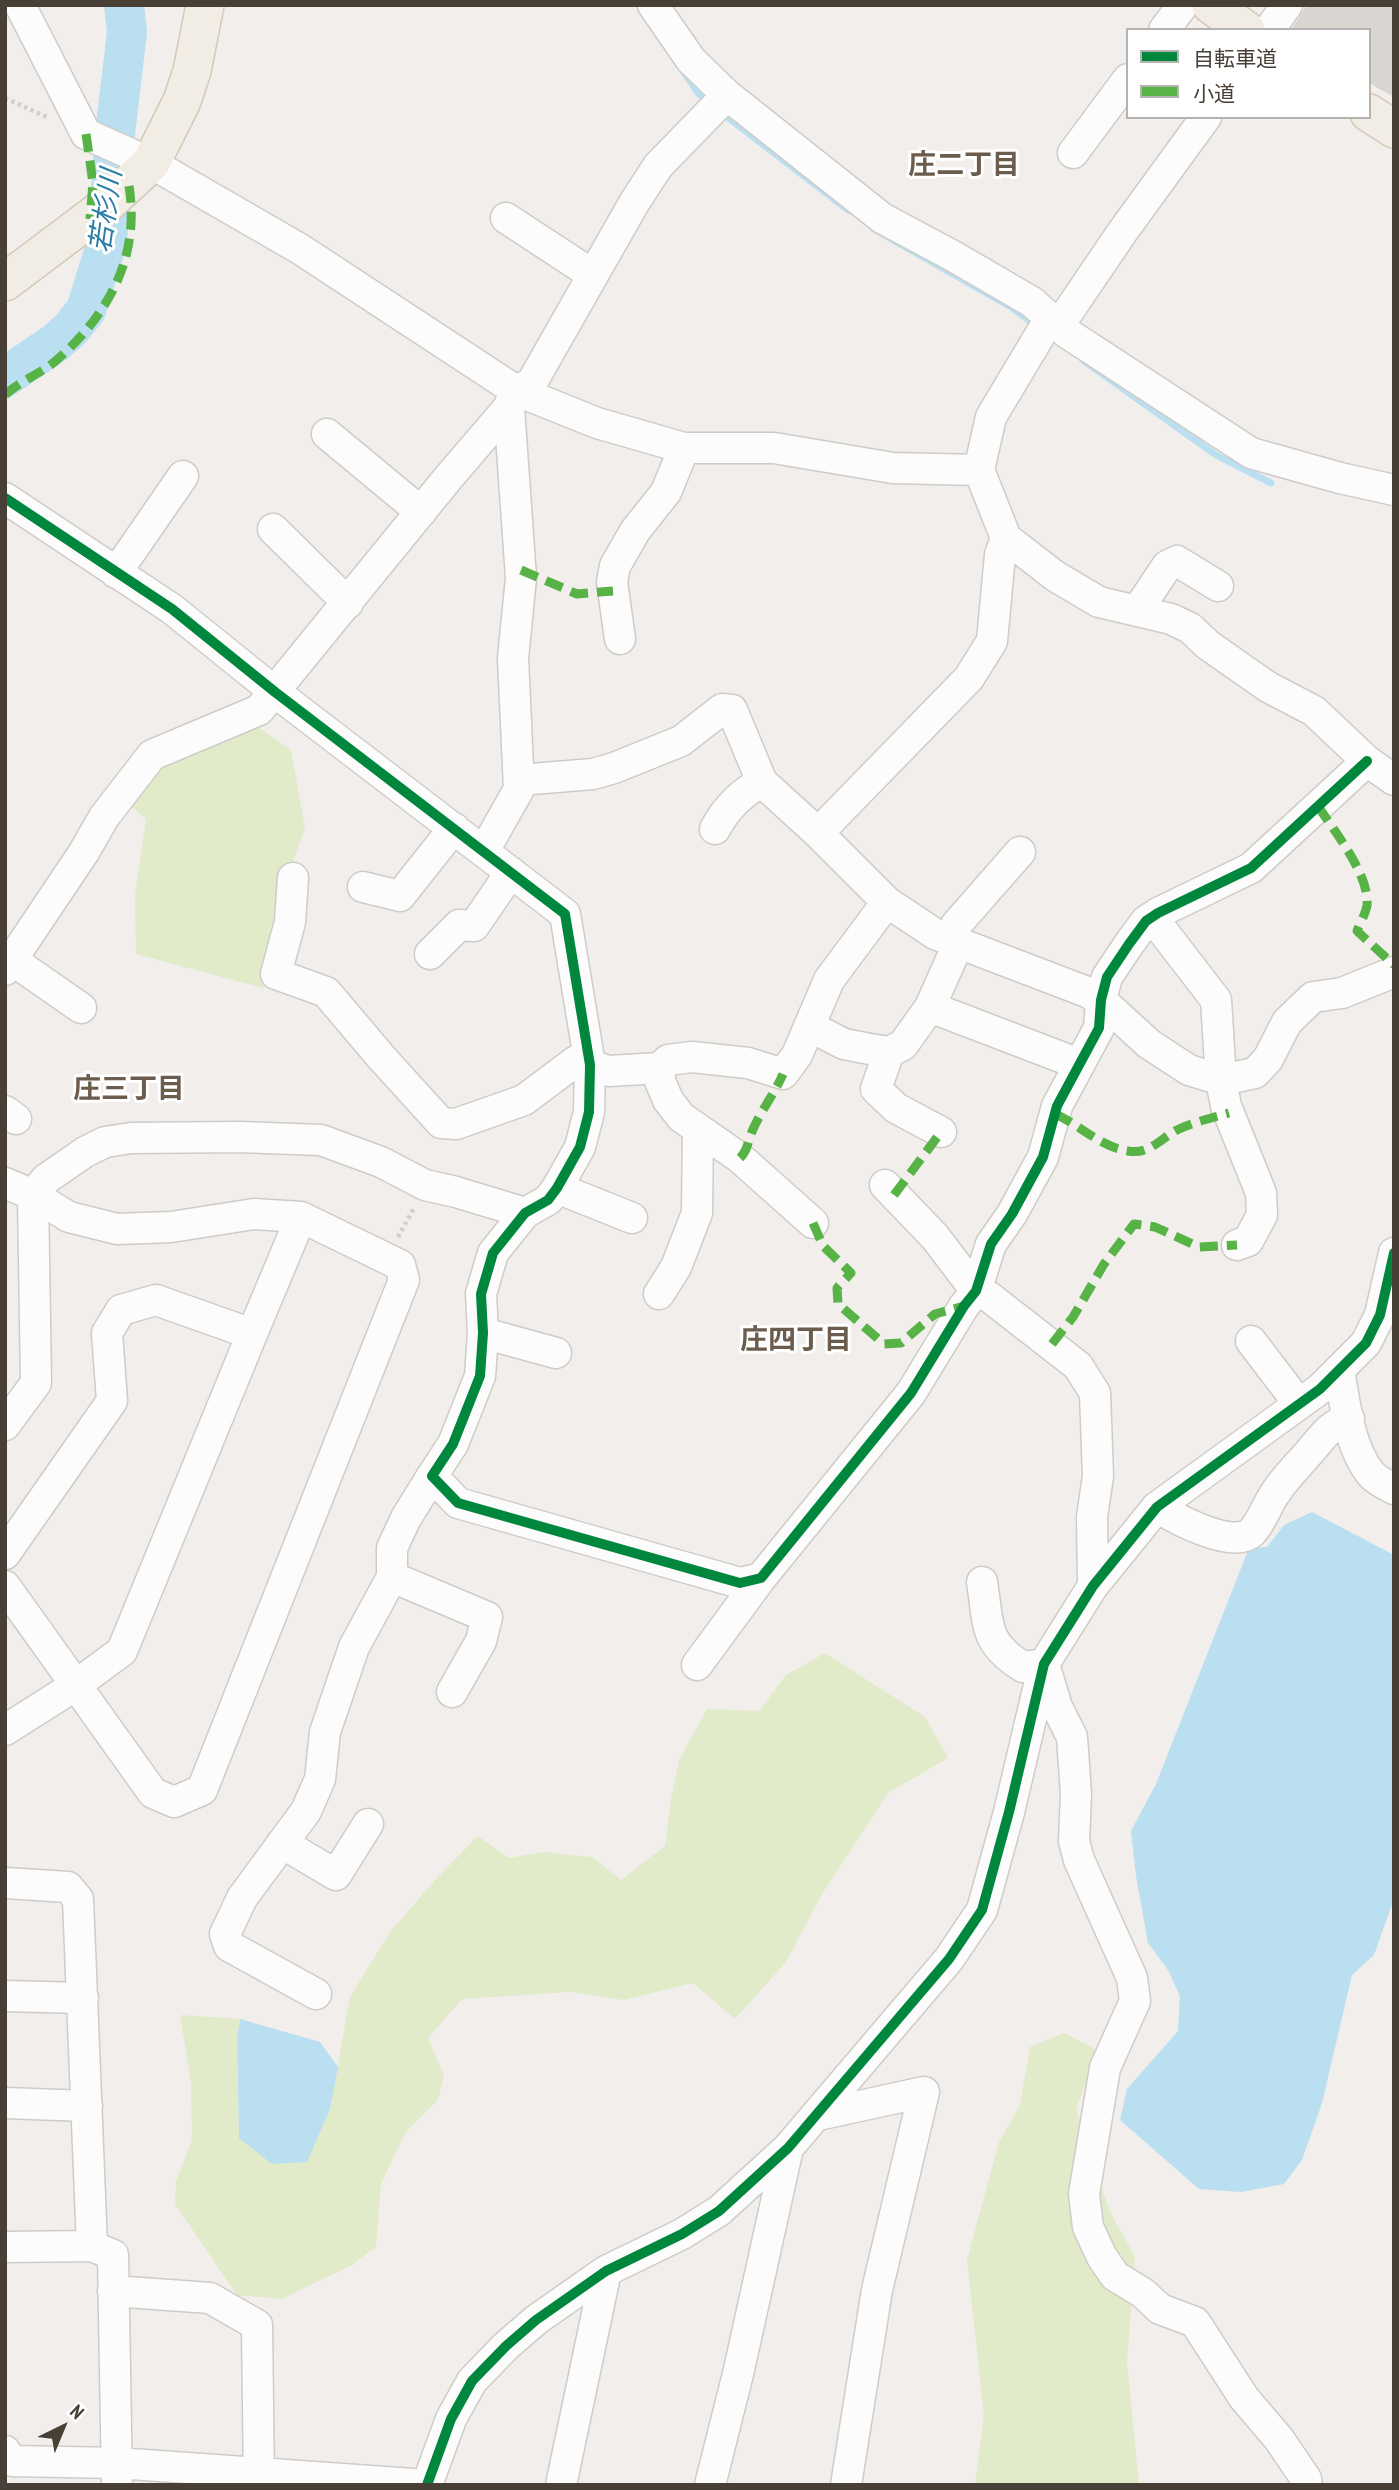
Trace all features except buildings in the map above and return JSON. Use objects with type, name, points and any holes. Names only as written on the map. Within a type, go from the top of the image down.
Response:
[{"type":"main road","points":[[5,282],[98,212],[137,168],[182,101],[192,71],[205,5]]},
{"type":"main road","points":[[1211,5],[1243,28]]},
{"type":"main road","points":[[1371,114],[1394,129]]},
{"type":"street","points":[[20,5],[86,134],[137,168],[300,249],[512,399],[684,448],[774,448],[893,468],[979,470]]},
{"type":"street","points":[[653,5],[691,60],[727,95],[883,218],[1021,296],[1067,333],[1251,453],[1394,490]]},
{"type":"street","points":[[1165,28],[1182,5]]},
{"type":"street","points":[[1270,28],[1287,5]]},
{"type":"street","points":[[1073,153],[1126,82]]},
{"type":"street","points":[[80,1008],[9,965],[104,817],[152,755],[259,710],[275,692],[512,399],[531,384],[658,166],[727,95]]},
{"type":"street","points":[[1205,119],[1122,231],[1066,315],[1043,330],[991,417],[979,470],[1006,538],[1055,576],[1099,602],[1171,620],[1190,628],[1208,645],[1268,687],[1314,711],[1367,761],[1394,780]]},
{"type":"street","points":[[506,218],[593,275]]},
{"type":"street","points":[[484,851],[519,789],[513,658],[521,578],[512,399]]},
{"type":"street","points":[[327,434],[421,512]]},
{"type":"street","points":[[620,639],[612,582],[615,566],[635,531],[666,492],[684,448]]},
{"type":"street","points":[[116,573],[183,476]]},
{"type":"street","points":[[5,498],[172,609],[275,692],[565,914],[590,1065],[589,1112],[580,1147],[548,1200],[525,1213],[493,1253],[481,1294],[483,1333],[480,1376],[453,1444],[406,1518],[392,1548],[392,1577],[354,1647],[325,1731],[320,1779],[306,1811],[242,1898],[225,1934],[229,1946],[316,1994]]},
{"type":"street","points":[[273,529],[348,603]]},
{"type":"street","points":[[818,833],[969,678],[992,641],[1000,555],[1006,538]]},
{"type":"street","points":[[1136,611],[1167,566],[1177,561],[1218,586]]},
{"type":"street","points":[[519,780],[593,774],[614,768],[681,741],[722,709],[733,710],[762,782],[887,902],[935,934],[1087,992],[1101,1000],[1149,1044],[1189,1070],[1221,1080],[1255,1073],[1268,1059],[1287,1022],[1313,998],[1342,993],[1394,972]]},
{"type":"street","points":[[697,1665],[761,1578],[911,1393],[976,1291],[990,1244],[1012,1214],[1043,1157],[1057,1106],[1099,1028],[1101,1000],[1107,977],[1146,921],[1251,868],[1367,761]]},
{"type":"street","points":[[715,829],[723,814],[746,790],[762,782]]},
{"type":"street","points":[[363,887],[400,896],[454,828]]},
{"type":"street","points":[[809,1026],[844,1044],[889,1052],[903,1045],[930,1007],[954,953],[956,925],[1020,852]]},
{"type":"street","points":[[430,954],[459,925],[474,926],[511,872]]},
{"type":"street","points":[[293,878],[290,922],[276,974],[326,992],[441,1123],[456,1125],[524,1100],[576,1061],[609,1070],[660,1068],[668,1060],[692,1057],[748,1063],[783,1074],[797,1055],[829,980],[887,902]]},
{"type":"street","points":[[1152,917],[1216,1000],[1221,1080],[1226,1106],[1261,1193],[1262,1215],[1248,1241],[1237,1245]]},
{"type":"street","points":[[930,1007],[1079,1064]]},
{"type":"street","points":[[889,1052],[876,1089],[896,1108],[940,1132]]},
{"type":"street","points":[[660,1068],[660,1081],[668,1100],[681,1117],[740,1158],[813,1223]]},
{"type":"street","points":[[659,1294],[676,1267],[697,1213],[698,1130]]},
{"type":"street","points":[[5,1425],[36,1383],[33,1195],[46,1179],[85,1152],[105,1142],[131,1138],[240,1137],[321,1140],[381,1162],[425,1185],[525,1213]]},
{"type":"street","points":[[5,1183],[33,1195],[69,1217],[117,1229],[171,1227],[254,1214],[301,1217],[400,1265],[404,1280],[202,1790],[174,1802],[153,1793],[5,1586]]},
{"type":"street","points":[[885,1185],[935,1237],[976,1291],[988,1296],[1078,1366],[1095,1393],[1098,1476],[1092,1517],[1093,1586]]},
{"type":"street","points":[[557,1188],[632,1218]]},
{"type":"street","points":[[5,1730],[76,1685],[122,1651],[301,1217]]},
{"type":"street","points":[[5,2451],[12,2461],[117,2474],[427,2485],[451,2419],[472,2381],[506,2346],[536,2320],[606,2271],[682,2234],[719,2211],[788,2148],[949,1959],[982,1910],[1044,1664],[1093,1586],[1157,1507],[1299,1404],[1366,1343],[1380,1315],[1394,1253]]},
{"type":"street","points":[[5,1554],[112,1401],[107,1333],[121,1310],[156,1300],[251,1335]]},
{"type":"street","points":[[483,1333],[556,1353]]},
{"type":"street","points":[[1251,1341],[1299,1404]]},
{"type":"street","points":[[1339,1370],[1359,1455],[1373,1476],[1394,1489]]},
{"type":"street","points":[[1157,1507],[1228,1539],[1250,1534],[1263,1517],[1274,1494],[1333,1424],[1349,1419]]},
{"type":"street","points":[[432,1476],[457,1503],[740,1583],[761,1578]]},
{"type":"street","points":[[392,1577],[487,1617],[481,1641],[452,1692]]},
{"type":"street","points":[[982,1582],[992,1640],[1005,1656],[1023,1667],[1044,1664]]},
{"type":"street","points":[[1044,1664],[1057,1707],[1072,1737],[1076,1794],[1074,1841],[1079,1860],[1132,1978],[1135,2001],[1105,2068],[1084,2194],[1088,2227],[1101,2257],[1115,2276],[1143,2293],[1160,2309],[1195,2322],[1244,2398],[1279,2439],[1306,2479],[1307,2485]]},
{"type":"street","points":[[282,1843],[336,1875],[368,1824]]},
{"type":"street","points":[[5,1883],[68,1886],[78,1899],[92,2246]]},
{"type":"street","points":[[5,1996],[83,1998]]},
{"type":"street","points":[[818,2115],[924,2092],[877,2290],[846,2485]]},
{"type":"street","points":[[5,2103],[88,2106]]},
{"type":"street","points":[[710,2485],[738,2374],[788,2148]]},
{"type":"street","points":[[5,2247],[92,2246],[113,2255],[117,2474]]},
{"type":"street","points":[[561,2485],[606,2271]]},
{"type":"street","points":[[113,2291],[210,2298],[257,2325],[260,2479]]},
{"type":"path","points":[[387,1259],[425,1185]]},
{"type":"green space","points":[[258,727],[291,750],[305,828],[286,881],[285,921],[263,988],[136,954],[135,895],[146,819],[129,805],[159,764]]},
{"type":"green space","points":[[825,1653],[925,1717],[948,1758],[888,1793],[822,1894],[786,1962],[735,2019],[693,1983],[624,2000],[570,1992],[462,1999],[428,2038],[444,2075],[438,2100],[405,2133],[381,2184],[376,2246],[352,2265],[282,2299],[237,2295],[175,2204],[176,2181],[192,2140],[191,2082],[180,2015],[240,2019],[237,2037],[239,2138],[330,2109],[350,1997],[390,1932],[478,1836],[509,1858],[544,1852],[592,1857],[621,1880],[665,1846],[679,1760],[707,1709],[759,1711],[786,1675]]},
{"type":"green space","points":[[1064,2033],[1099,2051],[1076,2108],[1110,2212],[1135,2257],[1127,2363],[1139,2485],[975,2485],[984,2415],[967,2260],[999,2142],[1020,2105],[1030,2047]]},
{"type":"water","points":[[1312,1512],[1394,1555],[1394,1899],[1374,1955],[1352,1975],[1322,2103],[1302,2160],[1284,2184],[1241,2192],[1199,2189],[1120,2120],[1127,2089],[1178,2031],[1180,1996],[1168,1970],[1148,1943],[1131,1831],[1156,1784],[1249,1548],[1267,1547],[1284,1525]]},
{"type":"water","points":[[240,2019],[320,2042],[338,2067],[330,2109],[307,2162],[272,2164],[239,2138],[237,2037]]},
{"type":"waterway","name":"若杉川","points":[[5,377],[55,343],[86,310],[107,242],[115,134],[127,32],[124,5]]},
{"type":"waterway","points":[[684,72],[699,94],[709,103]]},
{"type":"waterway","points":[[721,112],[848,210]]},
{"type":"waterway","points":[[874,229],[1011,307],[1038,327]]},
{"type":"waterway","points":[[1084,361],[1216,455],[1271,483]]},
{"type":"marked path","points":[[86,134],[93,183],[90,219]]},
{"type":"marked path","points":[[5,395],[59,358],[93,322],[106,302],[117,281],[130,236],[129,186]]},
{"type":"marked path","points":[[521,570],[577,594],[613,591]]},
{"type":"marked path","points":[[1318,806],[1350,854],[1363,880],[1367,905],[1357,931],[1394,965]]},
{"type":"marked path","points":[[740,1158],[783,1074]]},
{"type":"marked path","points":[[1055,1114],[1108,1145],[1135,1152],[1154,1145],[1183,1127],[1229,1113]]},
{"type":"marked path","points":[[894,1195],[941,1132]]},
{"type":"marked path","points":[[813,1223],[823,1246],[851,1273],[837,1288],[838,1304],[884,1344],[901,1343],[935,1314],[964,1306]]},
{"type":"marked path","points":[[1052,1344],[1073,1317],[1104,1264],[1134,1224],[1155,1227],[1199,1247],[1237,1245]]},
{"type":"cycle path","points":[[5,498],[172,609],[275,692],[565,914],[590,1065],[589,1112],[580,1147],[557,1188],[548,1200],[525,1213],[493,1253],[481,1294],[483,1333],[480,1376],[453,1444],[432,1476],[458,1503],[740,1583],[761,1578],[911,1393],[976,1291],[991,1244],[1012,1214],[1043,1157],[1057,1106],[1099,1028],[1101,1000],[1107,977],[1146,921],[1251,868],[1367,761]]},
{"type":"cycle path","points":[[427,2485],[451,2419],[472,2381],[506,2346],[536,2320],[606,2271],[682,2234],[719,2211],[788,2148],[949,1959],[982,1910],[1009,1812],[1044,1664],[1093,1586],[1157,1507],[1320,1389],[1366,1343],[1380,1315],[1394,1253]]},
{"type":"district","name":"庄二丁目","points":[[964,166]]},
{"type":"district","name":"庄三丁目","points":[[129,1090]]},
{"type":"district","name":"庄四丁目","points":[[796,1341]]}]
